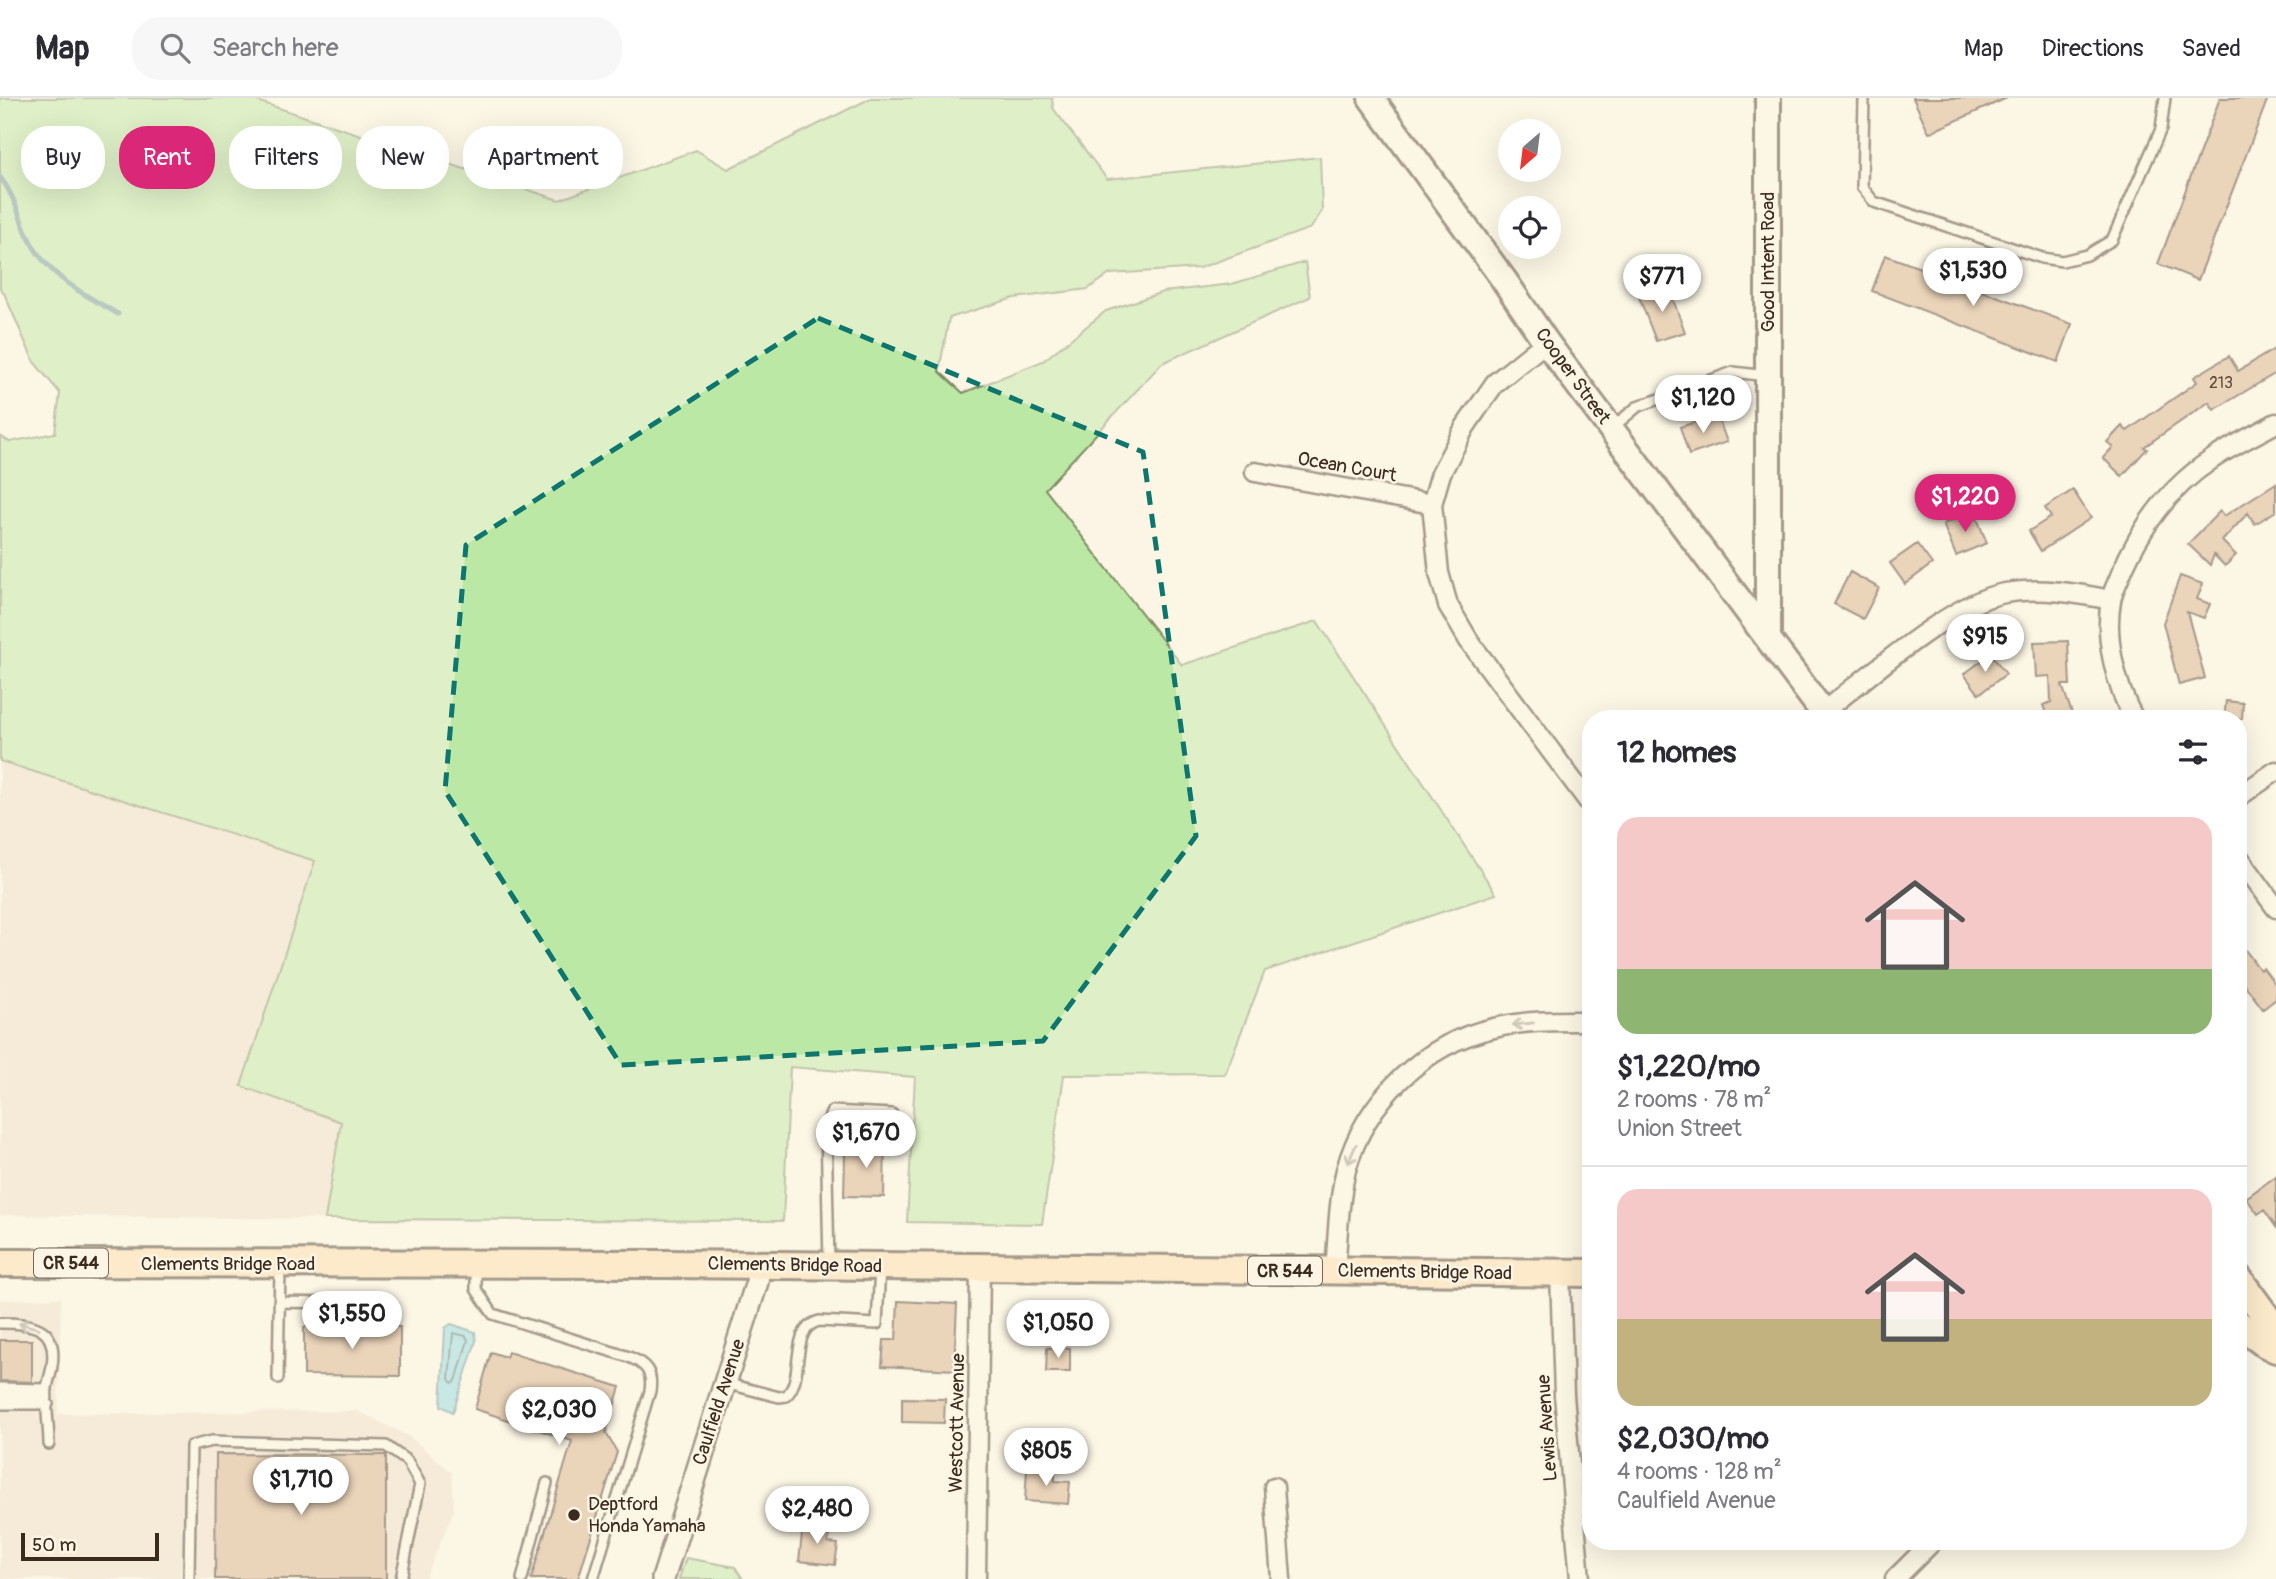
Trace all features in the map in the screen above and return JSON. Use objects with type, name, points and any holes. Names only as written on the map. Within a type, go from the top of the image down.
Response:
[{"type":"main road","name":"Cooper Street","points":[[1371,98],[1546,342],[1821,710]]},
{"type":"main road","name":"Good Intent Road","points":[[1768,98],[1768,636]]},
{"type":"main road","name":"Clements Bridge Road","points":[[0,1263],[476,1263],[1582,1273]]},
{"type":"main road","points":[[2247,1290],[2276,1330]]},
{"type":"main road","points":[[2247,1331],[2276,1349]]},
{"type":"street","points":[[1546,342],[1495,383],[1465,427],[1441,473],[1432,504],[1439,573],[1448,605],[1469,641],[1582,793]]},
{"type":"street","points":[[2129,710],[2114,662],[2110,634],[2111,600],[2128,557],[2154,514],[2177,488],[2211,460],[2276,423]]},
{"type":"street","name":"Ocean Court","points":[[1255,472],[1432,504]]},
{"type":"street","points":[[1832,710],[1918,639],[1979,602],[2003,593],[2035,591],[2062,592],[2111,600]]},
{"type":"street","points":[[2247,791],[2276,771]]},
{"type":"street","points":[[2247,868],[2276,908]]},
{"type":"street","points":[[1335,1271],[1341,1194],[1347,1168],[1378,1103],[1404,1076],[1437,1049],[1462,1037],[1495,1027],[1582,1021]]},
{"type":"street","name":"Caulfield Avenue","points":[[663,1579],[757,1282],[759,1265]]},
{"type":"street","name":"Westcott Avenue","points":[[976,1579],[980,1268]]},
{"type":"street","name":"Lewis Avenue","points":[[1560,1273],[1564,1395],[1580,1579]]},
{"type":"street","points":[[1274,1487],[1281,1579]]},
{"type":"street","points":[[1895,1579],[1924,1550]]},
{"type":"lane","points":[[1864,98],[1862,187],[1874,202],[2042,258],[2063,261],[2087,255],[2112,240],[2161,129],[2165,98]]},
{"type":"lane","points":[[1611,428],[1637,407],[1733,372],[1768,377]]},
{"type":"lane","points":[[829,1266],[826,1125],[832,1111],[892,1114]]},
{"type":"lane","points":[[476,1263],[476,1289],[493,1314],[629,1357],[642,1362],[649,1371],[652,1381],[650,1391],[593,1579]]},
{"type":"lane","points":[[278,1378],[280,1264]]},
{"type":"lane","points":[[725,1382],[779,1397],[786,1396],[793,1387],[800,1347],[811,1323],[819,1321],[877,1324],[880,1267]]},
{"type":"lane","points":[[279,1302],[382,1304]]},
{"type":"lane","points":[[0,1323],[27,1323],[43,1330],[53,1345],[47,1397],[49,1444]]},
{"type":"lane","points":[[0,1388],[47,1397]]},
{"type":"lane","points":[[0,1396],[47,1397]]},
{"type":"lane","points":[[0,1404],[47,1397]]},
{"type":"lane","points":[[189,1579],[191,1446],[212,1441],[386,1446],[407,1461],[420,1484],[401,1579]]},
{"type":"lane","points":[[522,1579],[547,1483]]},
{"type":"highlighted area","points":[[818,318],[1143,452],[1196,836],[1043,1041],[621,1065],[445,791],[466,545]]},
{"type":"shaded area","points":[[0,761],[315,861],[241,1086],[341,1122],[325,1219],[0,1215]]},
{"type":"shaded area","points":[[61,1298],[58,1414],[358,1411],[410,1437],[452,1473],[454,1510],[425,1579],[0,1579],[0,1300]]},
{"type":"green space","points":[[0,98],[248,98],[333,126],[229,126],[229,189],[342,189],[342,129],[356,133],[356,189],[449,189],[449,164],[463,169],[463,189],[525,189],[559,200],[589,189],[623,189],[623,177],[696,150],[728,169],[871,98],[1052,98],[1053,108],[1107,179],[1320,157],[1322,211],[1311,228],[1199,268],[1110,274],[1088,289],[1014,298],[949,318],[939,371],[963,393],[1043,361],[1106,311],[1163,292],[1232,284],[1305,262],[1310,297],[1162,363],[1045,489],[1182,665],[1317,621],[1496,894],[1265,971],[1225,1074],[1064,1075],[1042,1224],[907,1222],[915,1077],[790,1067],[783,1221],[325,1219],[341,1122],[241,1086],[315,861],[0,761],[0,436],[10,442],[55,433],[60,393],[34,362],[0,288]]},
{"type":"green space","points":[[686,1558],[735,1567],[743,1579],[679,1579]]},
{"type":"water","points":[[451,1324],[475,1332],[476,1341],[453,1412],[441,1406],[445,1328]]},
{"type":"building","points":[[1913,98],[2007,98],[1929,133]]},
{"type":"building","points":[[2220,98],[2268,98],[2198,280],[2158,264]]},
{"type":"building","points":[[1885,255],[2072,324],[2058,362],[1872,291]]},
{"type":"building","points":[[1668,286],[1685,332],[1656,341],[1639,297]]},
{"type":"building","points":[[2276,348],[2276,373],[2214,410],[2209,402],[2144,447],[2147,449],[2122,476],[2103,458],[2113,447],[2107,442],[2122,426],[2127,431],[2197,382],[2194,377],[2229,356],[2238,371]]},
{"type":"building","points":[[1717,415],[1727,442],[1689,455],[1680,427]]},
{"type":"building","points":[[2276,483],[2276,511],[2255,524],[2248,513],[2222,541],[2236,555],[2225,566],[2214,555],[2210,565],[2188,544],[2220,511],[2224,516]]},
{"type":"building","points":[[2073,490],[2091,518],[2041,551],[2029,531],[2051,517],[2045,508]]},
{"type":"building","points":[[1974,511],[1987,543],[1956,556],[1943,524]]},
{"type":"building","points":[[1917,544],[1932,564],[1905,584],[1890,563]]},
{"type":"building","points":[[1850,572],[1879,588],[1863,619],[1834,604]]},
{"type":"building","points":[[2180,576],[2203,584],[2197,599],[2210,604],[2204,618],[2187,612],[2205,678],[2179,685],[2163,623]]},
{"type":"building","points":[[2068,641],[2070,685],[2062,685],[2071,710],[2045,710],[2043,705],[2051,702],[2050,676],[2036,677],[2034,642]]},
{"type":"building","points":[[1991,654],[2006,674],[1979,694],[1964,674]]},
{"type":"building","points":[[2226,701],[2243,703],[2243,710],[2225,710]]},
{"type":"building","points":[[2247,952],[2276,985],[2276,999],[2263,1009],[2247,988]]},
{"type":"building","points":[[859,1139],[885,1140],[884,1197],[844,1196],[845,1152],[858,1152]]},
{"type":"building","points":[[2276,1176],[2276,1227],[2264,1210],[2258,1214],[2247,1197]]},
{"type":"building","points":[[898,1301],[957,1304],[954,1370],[882,1366],[884,1340],[896,1340]]},
{"type":"building","points":[[304,1327],[400,1327],[400,1376],[304,1375]]},
{"type":"building","points":[[0,1340],[32,1340],[32,1382],[0,1381]]},
{"type":"building","points":[[1047,1348],[1070,1348],[1070,1372],[1046,1372]]},
{"type":"building","name":"Deptford Honda Yamaha","points":[[491,1352],[506,1357],[508,1352],[620,1387],[606,1433],[617,1452],[578,1579],[531,1579],[572,1441],[475,1409]]},
{"type":"building","points":[[902,1398],[945,1399],[944,1423],[902,1422]]},
{"type":"building","points":[[216,1454],[386,1455],[386,1579],[215,1579]]},
{"type":"building","points":[[1027,1469],[1055,1471],[1055,1481],[1070,1482],[1068,1504],[1025,1501]]},
{"type":"building","points":[[803,1525],[830,1529],[828,1543],[838,1544],[835,1565],[799,1561]]},
{"type":"waterway","points":[[0,177],[13,198],[28,236],[45,262],[66,282],[118,314]]},
{"type":"place","name":"Deptford Honda Yamaha","points":[[574,1515]]}]
